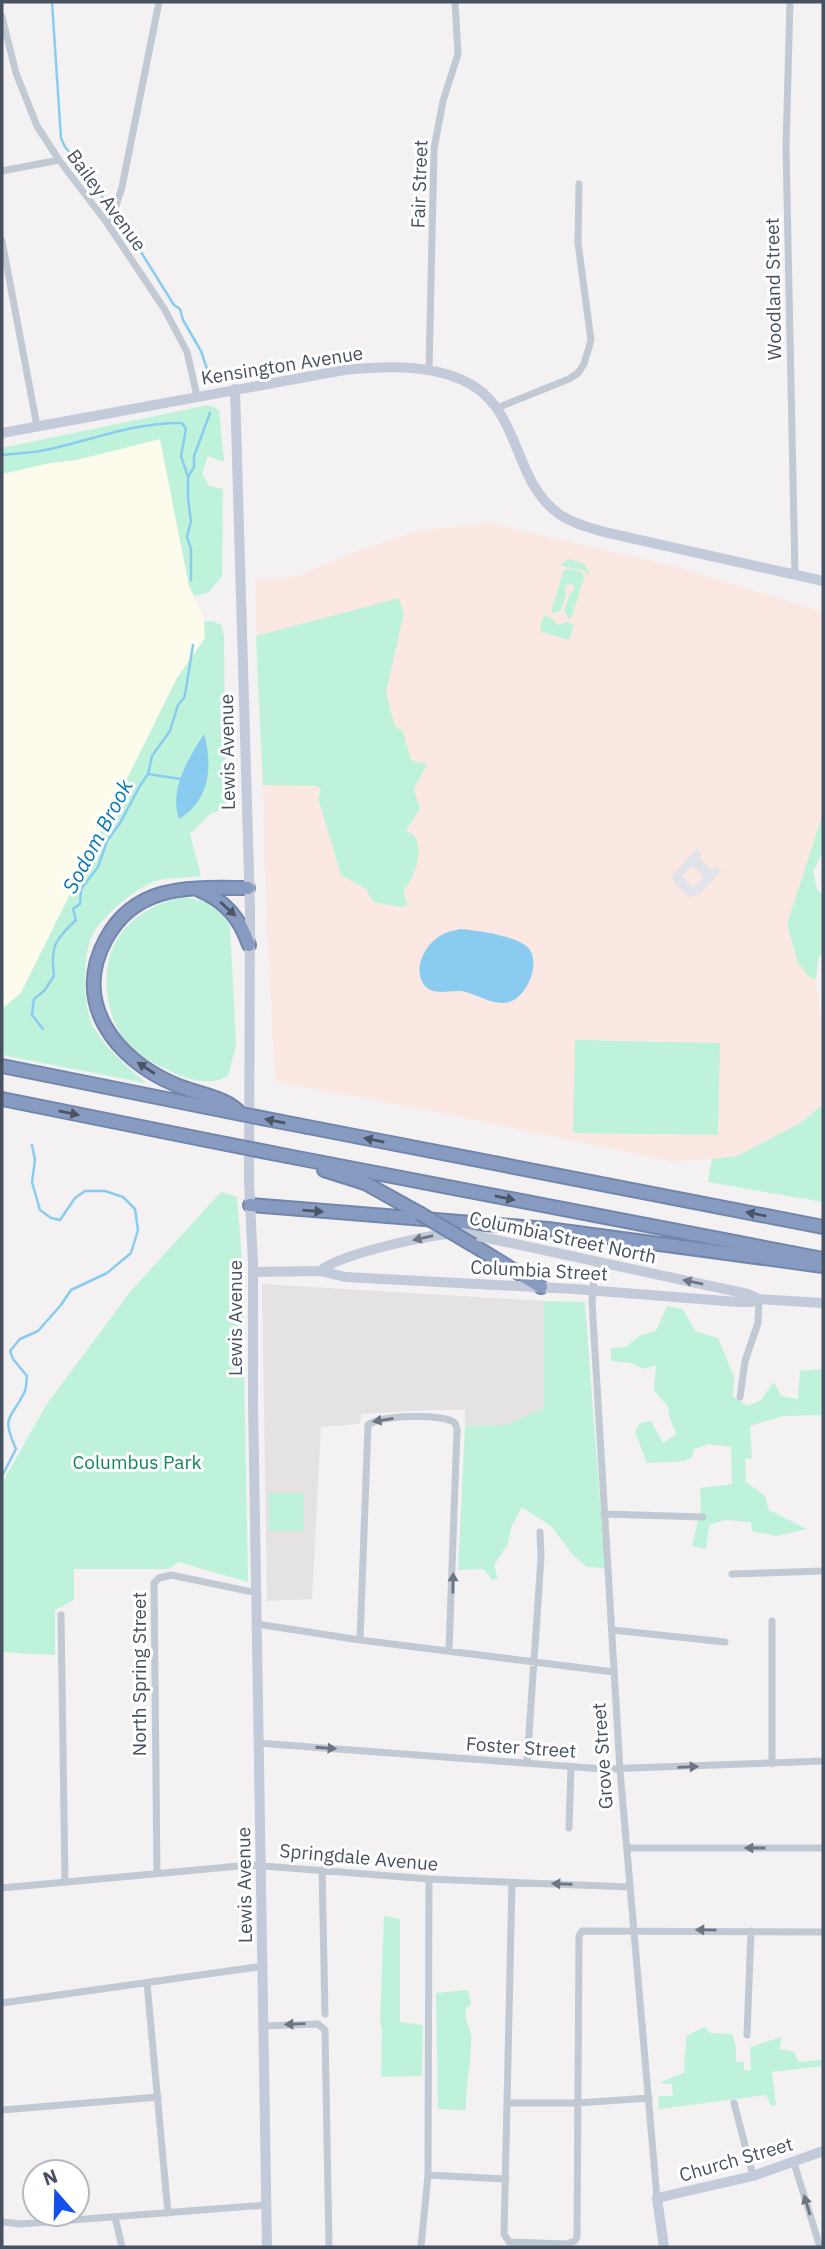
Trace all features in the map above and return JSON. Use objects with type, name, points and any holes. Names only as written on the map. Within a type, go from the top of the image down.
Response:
[{"type":"highway","points":[[192,888],[212,896],[230,910],[239,921],[249,945]]},
{"type":"highway","points":[[206,1102],[128,1056],[104,1027],[97,1009],[96,971],[100,953],[110,932],[121,918],[153,896],[175,889],[248,888]]},
{"type":"highway","points":[[2,1066],[206,1102],[231,1104],[242,1114],[823,1227]]},
{"type":"highway","points":[[2,1100],[823,1259]]},
{"type":"highway","points":[[291,1158],[304,1166],[365,1183],[541,1287]]},
{"type":"highway","points":[[250,1205],[538,1228],[823,1266]]},
{"type":"main road","name":"Kensington Avenue","points":[[2,433],[344,370],[386,368],[429,371],[464,381],[477,388],[497,408],[538,493],[558,513],[571,521],[604,532],[823,581]]},
{"type":"main road","name":"Lewis Avenue","points":[[235,389],[249,945],[250,1205],[267,2247]]},
{"type":"main road","name":"Columbia Street North","points":[[320,1271],[336,1261],[420,1238],[452,1233],[478,1235],[748,1294],[759,1299]]},
{"type":"main road","name":"Columbia Street","points":[[253,1272],[320,1271],[345,1277],[593,1290],[741,1302],[759,1299],[823,1303]]},
{"type":"main road","name":"Church Street","points":[[657,2198],[753,2176],[823,2151]]},
{"type":"main road","name":"Grove Street","points":[[657,2198],[664,2247]]},
{"type":"street","points":[[107,223],[122,187],[159,2]]},
{"type":"street","name":"Fair Street","points":[[429,371],[434,149],[443,100],[458,54],[455,2]]},
{"type":"street","name":"Woodland Street","points":[[789,2],[786,147],[795,575]]},
{"type":"street","name":"Bailey Avenue","points":[[2,17],[16,73],[29,110],[59,160],[107,223],[176,330],[189,359],[197,396]]},
{"type":"street","points":[[2,171],[59,160]]},
{"type":"street","points":[[497,408],[569,379],[578,373],[589,354],[590,328],[578,243],[579,184]]},
{"type":"street","points":[[2,241],[37,426]]},
{"type":"street","name":"Grove Street","points":[[600,1262],[593,1290],[604,1514],[620,1770],[657,2198]]},
{"type":"street","points":[[740,1397],[745,1361],[758,1323],[759,1299]]},
{"type":"street","points":[[360,1640],[368,1425],[378,1419],[442,1416],[455,1423],[457,1429],[449,1651]]},
{"type":"street","points":[[604,1514],[703,1517]]},
{"type":"street","points":[[527,1763],[541,1558],[540,1532]]},
{"type":"street","points":[[732,1574],[823,1571]]},
{"type":"street","name":"North Spring Street","points":[[158,1873],[155,1583],[159,1578],[171,1575],[257,1593]]},
{"type":"street","points":[[61,1615],[65,1882]]},
{"type":"street","points":[[772,1621],[772,1764]]},
{"type":"street","points":[[257,1624],[360,1640],[614,1672]]},
{"type":"street","points":[[612,1630],[725,1642]]},
{"type":"street","name":"Foster Street","points":[[258,1743],[620,1770],[823,1762]]},
{"type":"street","points":[[569,1828],[571,1767]]},
{"type":"street","points":[[627,1848],[823,1848]]},
{"type":"street","name":"Springdale Avenue","points":[[2,1888],[261,1865],[429,1880],[630,1887]]},
{"type":"street","points":[[322,1870],[325,2014]]},
{"type":"street","points":[[421,2247],[428,2175],[429,1880]]},
{"type":"street","points":[[512,1883],[505,2239],[509,2242],[572,2243],[577,2237],[579,1936],[582,1931],[823,1932]]},
{"type":"street","points":[[747,2035],[751,1931]]},
{"type":"street","points":[[2,2003],[264,1966]]},
{"type":"street","points":[[148,1983],[168,2213]]},
{"type":"street","points":[[263,2026],[318,2024],[324,2028],[329,2247]]},
{"type":"street","points":[[2,2110],[158,2097]]},
{"type":"street","points":[[507,2103],[578,2103],[649,2098]]},
{"type":"street","points":[[734,2103],[753,2176]]},
{"type":"street","points":[[794,2163],[820,2247]]},
{"type":"street","points":[[428,2175],[506,2179]]},
{"type":"street","points":[[2,2222],[21,2224],[267,2205]]},
{"type":"street","points":[[115,2217],[122,2247]]},
{"type":"shaded area","points":[[160,439],[189,586],[203,616],[205,638],[177,678],[21,993],[2,1009],[2,474],[76,460]]},
{"type":"shaded area","points":[[489,523],[678,567],[823,612],[823,813],[787,924],[810,978],[816,979],[823,1043],[823,1104],[800,1123],[737,1156],[675,1162],[417,1108],[276,1082],[269,973],[255,580],[295,577],[363,549],[417,531]]},
{"type":"shaded area","points":[[697,848],[702,854],[699,858],[712,870],[717,866],[722,870],[700,894],[689,898],[671,876]],"holes":[[[693,866],[703,877],[693,887],[682,876]]]},
{"type":"shaded area","points":[[262,1284],[544,1301],[544,1408],[506,1425],[465,1426],[465,1410],[429,1410],[361,1414],[360,1424],[321,1427],[312,1599],[267,1601]]},
{"type":"green space","points":[[208,405],[219,410],[224,462],[208,456],[202,473],[209,486],[223,489],[222,576],[209,592],[194,596],[189,586],[160,439],[76,460],[2,474],[2,448]]},
{"type":"green space","points":[[568,559],[585,564],[590,576],[583,570],[560,566]]},
{"type":"green space","points":[[564,570],[582,572],[584,578],[571,619],[564,611],[569,595],[575,589],[572,583],[565,586],[566,595],[561,610],[554,613],[551,611]]},
{"type":"green space","points":[[399,598],[404,613],[386,692],[395,727],[403,731],[411,760],[427,764],[414,789],[420,809],[406,830],[418,843],[418,858],[414,873],[403,891],[408,905],[401,907],[373,902],[366,889],[341,875],[318,798],[321,791],[318,786],[263,785],[256,636]]},
{"type":"green space","points":[[544,615],[552,618],[557,625],[566,622],[574,625],[569,640],[541,632]]},
{"type":"green space","points":[[213,621],[221,625],[224,635],[226,809],[211,813],[190,834],[201,876],[158,880],[137,891],[111,911],[93,934],[85,967],[87,1007],[94,1028],[111,1051],[146,1083],[2,1055],[2,1009],[21,993],[177,678],[205,638],[204,622]]},
{"type":"green space","points":[[823,813],[823,852],[813,872],[817,889],[823,896],[823,951],[818,960],[816,979],[810,978],[798,963],[787,924]]},
{"type":"green space","points":[[182,897],[211,905],[222,913],[230,927],[236,1045],[228,1076],[215,1081],[201,1081],[171,1072],[138,1053],[117,1028],[108,999],[107,973],[110,956],[125,929],[149,909]]},
{"type":"green space","points":[[575,1040],[720,1043],[718,1135],[573,1133]]},
{"type":"green space","points":[[823,1104],[823,1202],[708,1182],[712,1159],[737,1156],[800,1123]]},
{"type":"green space","name":"Columbus Park","points":[[221,1192],[237,1197],[242,1259],[248,1582],[179,1562],[169,1569],[74,1569],[74,1600],[55,1610],[55,1655],[2,1652],[2,1483],[47,1404],[130,1292]]},
{"type":"green space","points":[[544,1301],[585,1302],[605,1568],[587,1567],[573,1555],[552,1527],[522,1507],[511,1528],[508,1544],[494,1565],[498,1579],[492,1580],[484,1569],[458,1570],[465,1426],[506,1425],[544,1408]]},
{"type":"green space","points":[[667,1306],[683,1309],[695,1331],[718,1338],[734,1377],[733,1397],[748,1406],[761,1400],[774,1382],[781,1396],[798,1399],[800,1371],[823,1369],[823,1415],[783,1416],[750,1426],[752,1458],[745,1459],[746,1482],[765,1496],[769,1510],[807,1529],[776,1536],[752,1531],[751,1522],[725,1520],[709,1525],[706,1549],[692,1546],[701,1507],[700,1488],[732,1484],[731,1447],[709,1444],[694,1449],[691,1458],[685,1461],[647,1463],[635,1432],[640,1423],[651,1421],[663,1443],[676,1434],[668,1406],[654,1391],[656,1365],[644,1369],[631,1363],[611,1361],[611,1348],[626,1347],[639,1336],[656,1331]]},
{"type":"green space","points":[[269,1493],[304,1493],[304,1531],[269,1531]]},
{"type":"green space","points":[[384,1916],[400,1919],[400,2022],[423,2025],[422,2076],[381,2077]]},
{"type":"green space","points":[[468,1990],[471,2005],[466,2008],[466,2017],[471,2044],[466,2110],[438,2109],[436,1993]]},
{"type":"green space","points":[[704,2027],[710,2033],[732,2034],[736,2047],[736,2062],[744,2062],[744,2070],[751,2070],[750,2047],[781,2037],[780,2049],[794,2052],[799,2062],[823,2060],[823,2066],[772,2072],[776,2105],[771,2106],[766,2095],[659,2109],[658,2096],[673,2096],[672,2084],[659,2083],[685,2072],[686,2036]]},
{"type":"water","points":[[204,734],[208,770],[203,792],[189,811],[179,819],[176,797],[178,786],[186,764]]},
{"type":"water","points":[[460,929],[508,937],[530,950],[533,957],[532,975],[517,998],[510,1002],[497,1003],[466,992],[437,992],[425,986],[421,980],[420,966],[425,952],[434,940]]},
{"type":"waterway","name":"Sodom Brook","points":[[52,2],[61,138],[105,201]]},
{"type":"waterway","name":"Sodom Brook","points":[[126,228],[174,305],[180,309],[183,320],[201,351],[210,378]]},
{"type":"waterway","name":"Sodom Brook","points":[[191,580],[191,549],[187,537],[191,521],[188,477],[194,467],[194,456],[210,413]]},
{"type":"waterway","points":[[2,455],[44,450],[132,428],[182,423],[186,429],[181,456],[188,477]]},
{"type":"waterway","name":"Sodom Brook","points":[[43,1029],[32,1015],[34,999],[44,991],[54,976],[54,950],[63,933],[76,920],[73,909],[80,904],[81,889],[98,867],[107,841],[148,774],[152,756],[170,731],[178,705],[184,698],[193,645]]},
{"type":"waterway","points":[[148,774],[181,779]]},
{"type":"waterway","name":"Sodom Brook","points":[[2,1476],[16,1449],[11,1438],[9,1418],[25,1391],[27,1376],[10,1351],[20,1339],[38,1331],[71,1290],[107,1273],[131,1253],[138,1230],[135,1209],[123,1197],[105,1191],[85,1191],[75,1198],[60,1220],[51,1218],[40,1210],[32,1182],[35,1160],[32,1145]]}]
